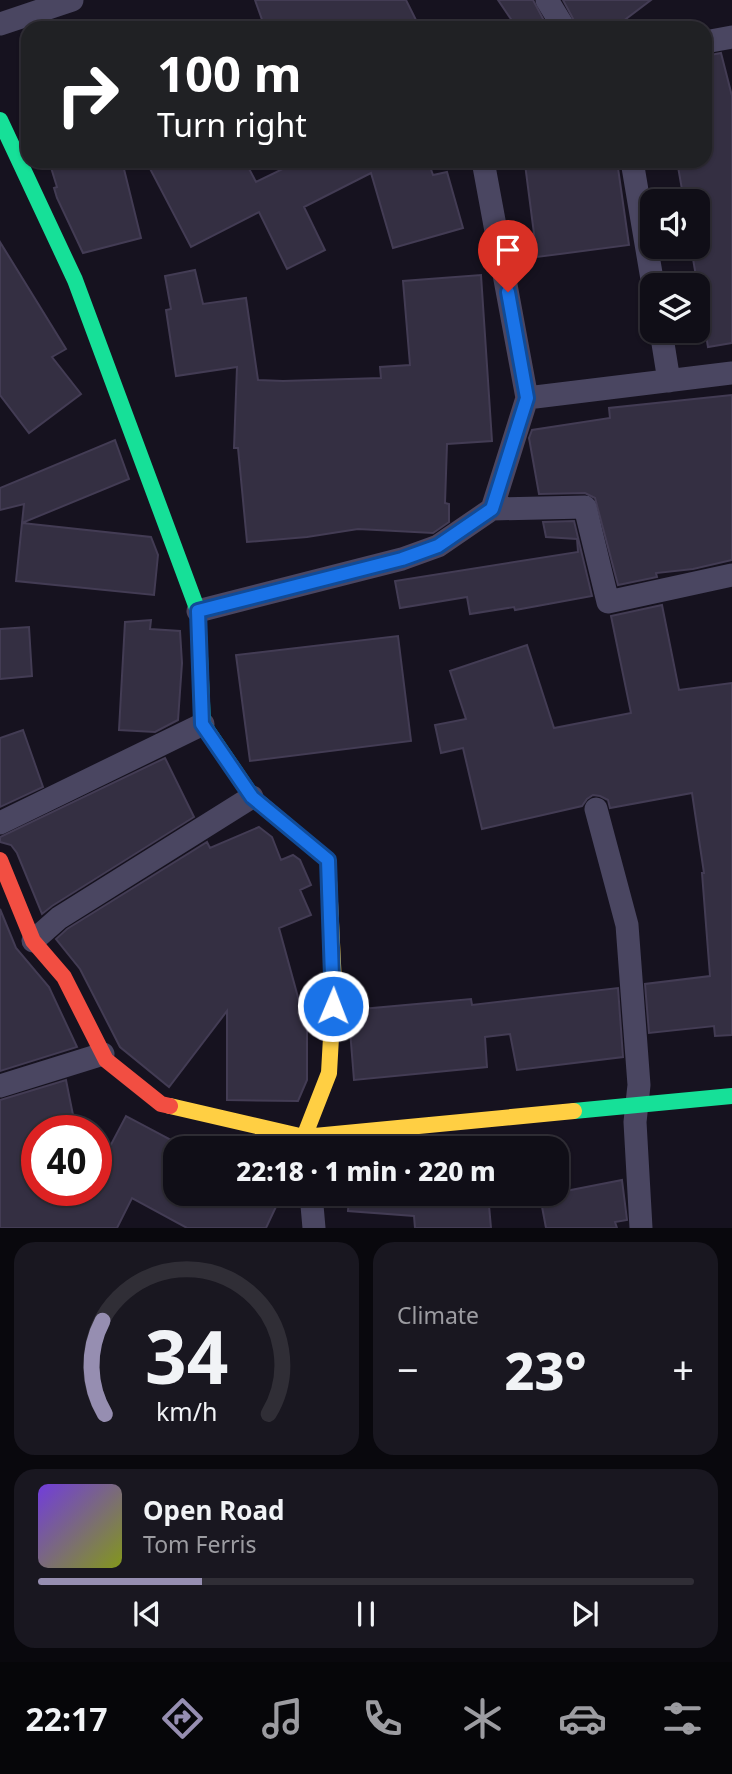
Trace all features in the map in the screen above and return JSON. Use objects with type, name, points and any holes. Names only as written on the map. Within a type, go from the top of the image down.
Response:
[{"type":"street","points":[[0,24],[72,0]]},
{"type":"street","points":[[547,0],[560,21]]},
{"type":"street","points":[[712,41],[732,37]]},
{"type":"street","points":[[0,120],[21,165]]},
{"type":"street","points":[[22,168],[75,280],[198,611],[202,724],[252,797],[328,860],[334,984],[329,1073],[307,1136]]},
{"type":"street","points":[[484,168],[527,398],[492,509]]},
{"type":"street","points":[[633,168],[651,273]]},
{"type":"street","points":[[663,343],[669,381]]},
{"type":"street","points":[[527,398],[732,373]]},
{"type":"street","points":[[198,611],[402,559],[438,546],[492,509],[585,507],[608,602],[732,575]]},
{"type":"street","points":[[0,823],[202,724]]},
{"type":"street","points":[[33,941],[59,918],[252,797]]},
{"type":"street","points":[[596,808],[627,925],[639,1085],[635,1122],[641,1228]]},
{"type":"street","points":[[0,860],[33,941],[64,976],[106,1060],[161,1104],[282,1136]]},
{"type":"street","points":[[0,1086],[103,1054]]},
{"type":"street","points":[[362,1136],[732,1096]]},
{"type":"street","points":[[312,1206],[314,1228]]},
{"type":"building","points":[[255,0],[406,0],[416,20],[414,21],[262,21]]},
{"type":"building","points":[[498,0],[533,0],[544,21],[512,21]]},
{"type":"building","points":[[563,0],[651,0],[623,21],[574,21]]},
{"type":"building","points":[[721,53],[732,96],[732,343],[708,347],[710,273],[695,273],[693,259],[710,259],[710,189],[682,189],[678,168],[712,168],[712,55]]},
{"type":"building","points":[[51,168],[124,168],[141,238],[83,253],[57,198],[54,188],[57,187]]},
{"type":"building","points":[[150,168],[249,168],[256,182],[285,168],[430,168],[433,175],[447,172],[463,228],[393,248],[371,173],[304,207],[325,250],[287,269],[259,212],[191,247]]},
{"type":"building","points":[[526,168],[618,168],[629,245],[537,257]]},
{"type":"building","points":[[0,242],[66,349],[52,357],[81,394],[29,433],[0,395]]},
{"type":"building","points":[[195,270],[203,304],[246,298],[258,380],[283,381],[381,378],[380,367],[410,365],[403,281],[481,275],[492,441],[447,444],[445,503],[449,504],[449,522],[433,533],[358,529],[247,542],[238,448],[234,448],[237,367],[176,376],[166,310],[171,309],[165,276]]},
{"type":"building","points":[[732,395],[732,560],[693,569],[656,573],[657,577],[618,585],[595,498],[585,493],[539,494],[529,438],[532,430],[610,418],[609,408]]},
{"type":"building","points":[[115,440],[129,479],[22,523],[24,504],[0,510],[0,488]]},
{"type":"building","points":[[574,521],[592,596],[515,610],[514,607],[470,614],[467,597],[400,608],[395,581],[578,552],[577,539],[546,537],[543,522]]},
{"type":"building","points":[[22,523],[151,537],[158,555],[154,595],[16,581]]},
{"type":"building","points":[[662,605],[679,690],[732,683],[732,1035],[715,1036],[714,1026],[649,1033],[645,984],[710,976],[704,873],[692,793],[610,808],[608,800],[593,795],[582,806],[482,829],[463,748],[441,753],[435,725],[466,719],[450,671],[527,645],[554,728],[631,713],[611,616]]},
{"type":"building","points":[[151,620],[150,629],[180,631],[182,663],[178,720],[155,732],[119,730],[125,622]]},
{"type":"building","points":[[29,627],[32,676],[0,679],[0,629]]},
{"type":"building","points":[[398,636],[411,741],[250,761],[236,655]]},
{"type":"building","points":[[23,730],[43,787],[0,807],[0,738]]},
{"type":"building","points":[[165,758],[194,817],[42,914],[17,853],[11,845],[0,842],[0,837]]},
{"type":"building","points":[[259,827],[272,837],[281,860],[293,855],[300,860],[311,885],[300,890],[311,915],[279,928],[307,1030],[307,1080],[298,1101],[227,1100],[227,1011],[169,1087],[120,1047],[80,969],[56,939],[67,929],[207,842],[210,848]]},
{"type":"building","points":[[0,909],[16,948],[49,987],[77,1047],[0,1071]]},
{"type":"building","points":[[618,988],[623,1057],[517,1070],[510,1034],[485,1037],[487,1067],[354,1080],[351,1010],[471,999],[472,1005]]},
{"type":"building","points":[[66,1080],[73,1115],[21,1115],[21,1206],[112,1206],[112,1143],[126,1116],[164,1136],[163,1206],[276,1206],[266,1228],[187,1228],[132,1198],[117,1228],[0,1228],[0,1100]]},
{"type":"building","points":[[622,1180],[627,1220],[615,1222],[617,1228],[546,1228],[542,1206],[569,1206],[569,1190]]},
{"type":"building","points":[[348,1206],[489,1206],[491,1228],[415,1228],[414,1216],[348,1211]]},
{"type":"traffic: fast","points":[[0,120],[21,165]]},
{"type":"traffic: fast","points":[[22,168],[75,280],[198,611],[203,724],[252,796]]},
{"type":"traffic: fast","points":[[574,1111],[732,1096]]},
{"type":"traffic: slow","points":[[252,796],[328,860],[334,984],[329,1073],[304,1136]]},
{"type":"traffic: slow","points":[[170,1106],[304,1137],[574,1111]]},
{"type":"traffic: jam","points":[[0,860],[33,941],[64,977],[106,1060],[161,1104],[170,1106]]},
{"type":"route","points":[[333,1006],[328,860],[252,797],[202,724],[198,611],[402,559],[438,546],[492,509],[527,398],[508,292]]}]
